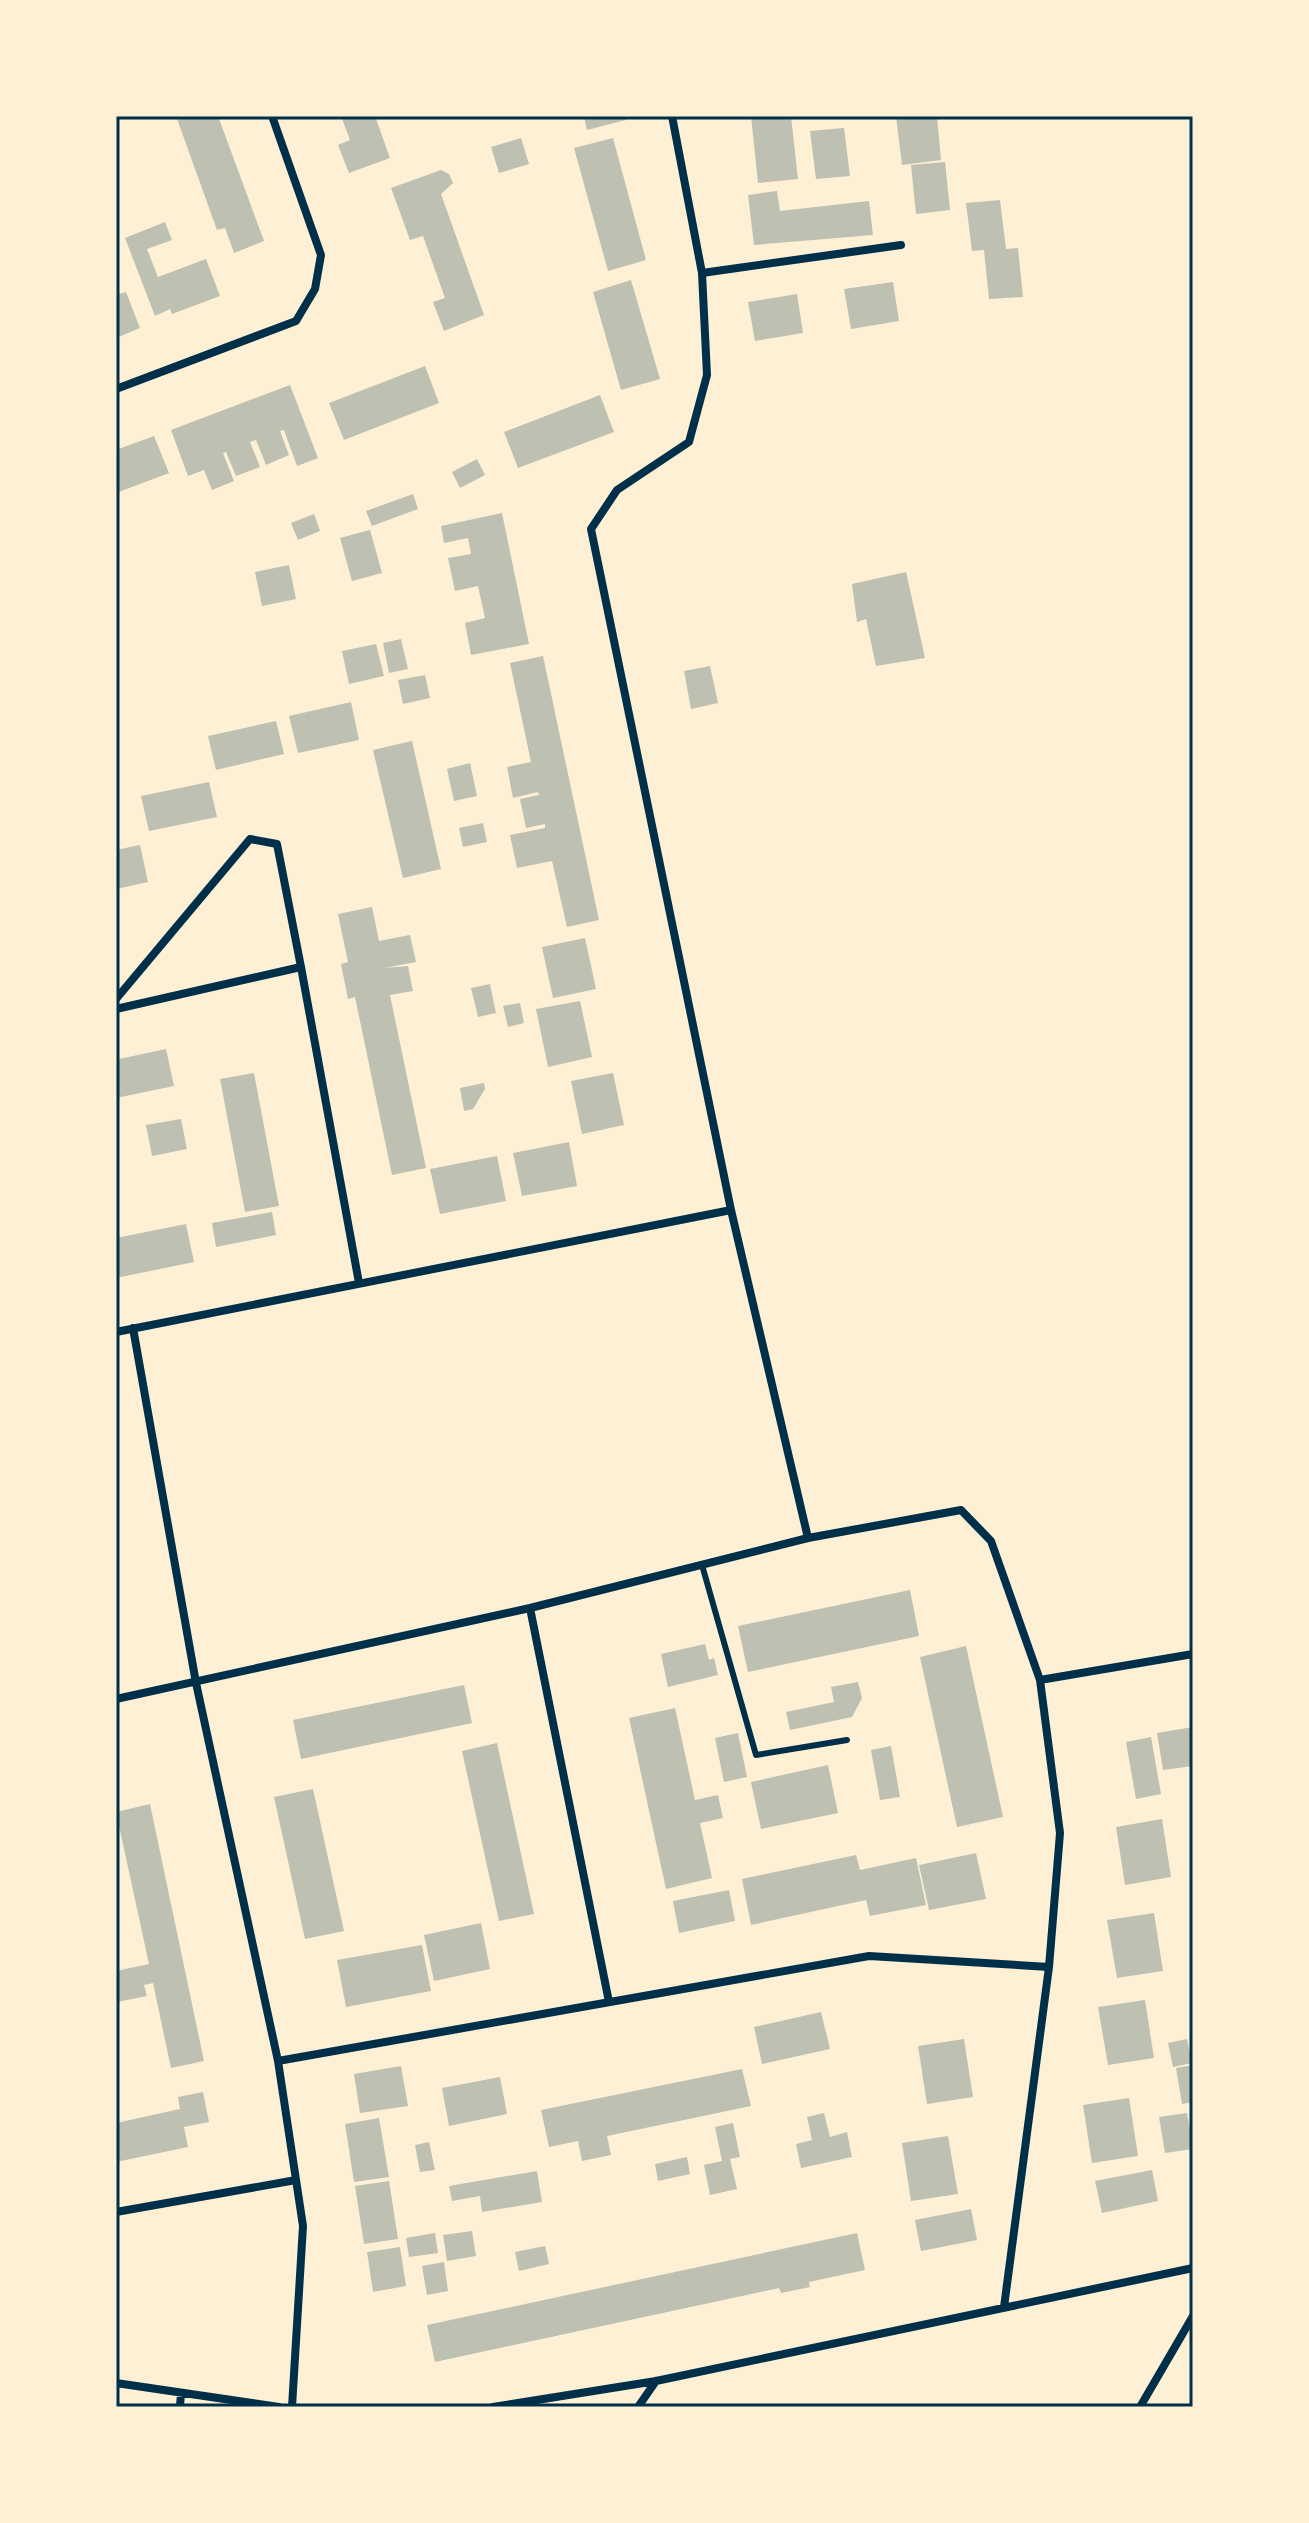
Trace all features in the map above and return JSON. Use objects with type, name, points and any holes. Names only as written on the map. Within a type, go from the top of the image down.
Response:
[{"type":"street","points":[[116,389],[296,321],[315,289],[321,255],[272,116]]},
{"type":"street","points":[[672,116],[702,273],[707,375],[689,442],[617,490],[591,529],[731,1210],[808,1538]]},
{"type":"street","points":[[702,273],[901,245]]},
{"type":"street","points":[[116,999],[250,839],[277,844],[359,1283]]},
{"type":"street","points":[[116,1009],[301,967]]},
{"type":"street","points":[[116,1332],[731,1210]]},
{"type":"street","points":[[133,1328],[196,1683],[278,2061],[303,2226],[292,2407]]},
{"type":"street","points":[[116,1699],[530,1608],[808,1538],[961,1510],[991,1541],[1040,1680],[1060,1833],[1049,1967],[1004,2307]]},
{"type":"street","points":[[530,1608],[609,2002]]},
{"type":"street","points":[[1040,1680],[1193,1654]]},
{"type":"street","points":[[278,2061],[869,1956],[1049,1967]]},
{"type":"street","points":[[116,2212],[296,2180]]},
{"type":"street","points":[[493,2407],[656,2381],[1193,2268]]},
{"type":"street","points":[[1140,2407],[1193,2316]]},
{"type":"street","points":[[638,2407],[656,2381]]},
{"type":"street","points":[[116,2383],[279,2407]]},
{"type":"street","points":[[180,2407],[181,2393]]},
{"type":"lane","points":[[702,1565],[756,1755],[847,1740]]},
{"type":"building","points":[[176,116],[218,116],[264,241],[234,253],[225,228],[217,230]]},
{"type":"building","points":[[341,116],[375,116],[390,158],[349,173],[338,145],[350,140]]},
{"type":"building","points":[[584,116],[625,116],[626,120],[587,130]]},
{"type":"building","points":[[751,116],[791,116],[798,179],[758,183]]},
{"type":"building","points":[[896,116],[937,116],[941,160],[902,165]]},
{"type":"building","points":[[844,128],[850,176],[816,179],[810,131]]},
{"type":"building","points":[[521,138],[529,164],[499,173],[491,147]]},
{"type":"building","points":[[613,138],[646,260],[608,271],[574,148]]},
{"type":"building","points":[[945,162],[950,210],[916,214],[911,165]]},
{"type":"building","points":[[441,170],[449,174],[453,183],[441,194],[484,315],[444,331],[433,302],[445,298],[423,236],[410,240],[391,188]]},
{"type":"building","points":[[777,191],[780,211],[869,201],[873,235],[754,245],[748,195]]},
{"type":"building","points":[[1000,200],[1006,249],[1018,248],[1023,297],[989,299],[984,250],[972,251],[966,203]]},
{"type":"building","points":[[165,222],[172,240],[147,249],[158,277],[206,259],[220,296],[172,314],[170,309],[155,316],[125,238]]},
{"type":"building","points":[[631,280],[660,379],[621,390],[593,292]]},
{"type":"building","points":[[893,282],[899,321],[851,329],[844,289]]},
{"type":"building","points":[[126,292],[140,328],[116,338],[116,295]]},
{"type":"building","points":[[797,294],[803,333],[755,341],[748,302]]},
{"type":"building","points":[[425,366],[439,403],[344,440],[329,403]]},
{"type":"building","points":[[290,385],[318,458],[297,466],[284,430],[280,431],[289,455],[266,465],[256,440],[250,442],[260,467],[236,476],[226,452],[223,453],[234,481],[212,490],[204,470],[188,476],[171,430]]},
{"type":"building","points":[[600,395],[614,432],[518,468],[504,432]]},
{"type":"building","points":[[154,436],[169,473],[116,493],[116,450]]},
{"type":"building","points":[[477,459],[485,475],[460,488],[452,472]]},
{"type":"building","points":[[413,494],[418,509],[372,526],[366,511]]},
{"type":"building","points":[[502,513],[529,644],[471,655],[465,623],[485,618],[478,586],[455,591],[448,558],[471,554],[468,538],[444,543],[441,526]]},
{"type":"building","points":[[314,514],[320,531],[298,540],[291,523]]},
{"type":"building","points":[[370,530],[382,573],[352,581],[340,538]]},
{"type":"building","points":[[289,565],[296,599],[262,606],[255,572]]},
{"type":"building","points":[[906,572],[925,658],[876,666],[866,619],[857,622],[852,584]]},
{"type":"building","points":[[401,639],[408,669],[389,673],[383,643]]},
{"type":"building","points":[[376,644],[384,676],[349,684],[342,651]]},
{"type":"building","points":[[543,656],[599,920],[567,927],[552,861],[517,868],[510,835],[545,828],[545,824],[526,828],[520,799],[539,795],[538,792],[513,798],[507,767],[531,762],[510,663]]},
{"type":"building","points":[[710,666],[718,703],[691,709],[684,671]]},
{"type":"building","points":[[425,675],[430,698],[403,704],[398,680]]},
{"type":"building","points":[[351,702],[359,740],[298,753],[289,716]]},
{"type":"building","points":[[276,721],[284,754],[216,770],[208,736]]},
{"type":"building","points":[[412,741],[441,869],[403,878],[373,750]]},
{"type":"building","points":[[470,763],[477,796],[454,801],[447,769]]},
{"type":"building","points":[[209,782],[217,817],[149,831],[141,796]]},
{"type":"building","points":[[483,823],[487,842],[463,847],[459,828]]},
{"type":"building","points":[[140,845],[148,882],[116,889],[116,850]]},
{"type":"building","points":[[372,907],[379,941],[410,935],[416,962],[384,968],[408,966],[413,991],[390,995],[426,1168],[392,1175],[355,997],[348,999],[341,964],[348,962],[338,914]]},
{"type":"building","points":[[585,938],[596,989],[553,998],[542,947]]},
{"type":"building","points":[[490,984],[496,1013],[478,1017],[471,988]]},
{"type":"building","points":[[580,1001],[592,1057],[548,1067],[536,1009]]},
{"type":"building","points":[[520,1003],[524,1023],[508,1027],[503,1006]]},
{"type":"building","points":[[166,1049],[174,1086],[116,1098],[116,1053],[119,1059]]},
{"type":"building","points":[[254,1073],[279,1206],[245,1212],[220,1079]]},
{"type":"building","points":[[613,1073],[624,1125],[582,1134],[571,1081]]},
{"type":"building","points":[[484,1083],[485,1089],[473,1109],[464,1111],[460,1088]]},
{"type":"building","points":[[181,1119],[187,1149],[152,1156],[146,1125]]},
{"type":"building","points":[[569,1142],[577,1186],[522,1196],[513,1153]]},
{"type":"building","points":[[497,1156],[506,1201],[440,1214],[430,1169]]},
{"type":"building","points":[[272,1212],[276,1235],[216,1247],[212,1223]]},
{"type":"building","points":[[186,1224],[194,1262],[116,1278],[116,1238]]},
{"type":"building","points":[[910,1590],[919,1636],[748,1672],[738,1626]]},
{"type":"building","points":[[705,1644],[709,1660],[714,1658],[718,1675],[668,1687],[661,1654]]},
{"type":"building","points":[[966,1646],[1003,1817],[957,1827],[920,1657]]},
{"type":"building","points":[[858,1682],[862,1698],[852,1717],[790,1730],[786,1712],[834,1702],[831,1687]]},
{"type":"building","points":[[464,1685],[472,1723],[301,1759],[293,1720]]},
{"type":"building","points":[[675,1708],[695,1800],[718,1795],[723,1818],[700,1823],[712,1878],[666,1889],[629,1718]]},
{"type":"building","points":[[1193,1727],[1193,1766],[1163,1770],[1157,1733]]},
{"type":"building","points":[[738,1733],[747,1777],[724,1782],[715,1738]]},
{"type":"building","points":[[1151,1737],[1161,1794],[1136,1799],[1126,1742]]},
{"type":"building","points":[[497,1743],[534,1914],[499,1921],[462,1751]]},
{"type":"building","points":[[891,1746],[900,1797],[880,1800],[871,1750]]},
{"type":"building","points":[[828,1765],[838,1813],[761,1829],[751,1782]]},
{"type":"building","points":[[313,1789],[344,1931],[305,1939],[274,1797]]},
{"type":"building","points":[[150,1804],[204,2061],[171,2068],[153,1983],[144,1985],[147,1996],[117,2002],[116,1996],[116,1971],[149,1964],[116,1812]]},
{"type":"building","points":[[1162,1819],[1171,1877],[1125,1885],[1116,1827]]},
{"type":"building","points":[[976,1853],[986,1899],[929,1910],[919,1865]]},
{"type":"building","points":[[856,1855],[860,1870],[916,1858],[926,1905],[870,1916],[866,1900],[751,1925],[742,1879]]},
{"type":"building","points":[[729,1890],[735,1921],[679,1933],[673,1901]]},
{"type":"building","points":[[1154,1913],[1163,1971],[1117,1978],[1107,1920]]},
{"type":"building","points":[[481,1923],[490,1969],[434,1981],[424,1935]]},
{"type":"building","points":[[422,1945],[431,1991],[346,2007],[337,1960]]},
{"type":"building","points":[[1145,2000],[1154,2058],[1108,2065],[1098,2007]]},
{"type":"building","points":[[821,2012],[830,2049],[762,2064],[754,2027]]},
{"type":"building","points":[[964,2039],[973,2097],[927,2104],[918,2046]]},
{"type":"building","points":[[1187,2039],[1192,2063],[1173,2067],[1168,2043]]},
{"type":"building","points":[[1193,2065],[1193,2102],[1182,2104],[1176,2068]]},
{"type":"building","points":[[401,2066],[408,2106],[360,2113],[354,2074]]},
{"type":"building","points":[[742,2069],[751,2106],[607,2136],[611,2155],[582,2161],[578,2141],[549,2147],[541,2110]]},
{"type":"building","points":[[500,2077],[507,2114],[449,2126],[442,2088]]},
{"type":"building","points":[[203,2092],[209,2122],[184,2127],[188,2147],[116,2162],[116,2123],[180,2109],[178,2097]]},
{"type":"building","points":[[1129,2098],[1138,2156],[1092,2163],[1083,2105]]},
{"type":"building","points":[[824,2113],[830,2137],[847,2132],[852,2157],[801,2168],[796,2144],[812,2140],[807,2117]]},
{"type":"building","points":[[1187,2113],[1193,2149],[1165,2153],[1159,2117]]},
{"type":"building","points":[[379,2118],[389,2177],[354,2182],[345,2124]]},
{"type":"building","points":[[733,2123],[740,2157],[730,2159],[737,2189],[710,2195],[704,2165],[722,2161],[715,2127]]},
{"type":"building","points":[[948,2136],[958,2194],[911,2201],[902,2143]]},
{"type":"building","points":[[429,2142],[435,2170],[420,2172],[415,2145]]},
{"type":"building","points":[[687,2157],[690,2174],[658,2181],[655,2164]]},
{"type":"building","points":[[1152,2170],[1158,2201],[1102,2213],[1095,2181]]},
{"type":"building","points":[[537,2171],[542,2202],[482,2212],[480,2196],[452,2201],[449,2186]]},
{"type":"building","points":[[389,2181],[398,2239],[364,2244],[355,2186]]},
{"type":"building","points":[[971,2209],[977,2240],[921,2251],[915,2220]]},
{"type":"building","points":[[472,2231],[476,2256],[447,2261],[443,2235]]},
{"type":"building","points":[[435,2233],[438,2253],[409,2257],[406,2238]]},
{"type":"building","points":[[857,2233],[865,2270],[809,2282],[810,2287],[781,2293],[779,2288],[435,2362],[427,2325]]},
{"type":"building","points":[[545,2246],[549,2264],[519,2271],[515,2252]]},
{"type":"building","points":[[400,2247],[406,2286],[373,2292],[367,2252]]},
{"type":"building","points":[[444,2262],[448,2291],[427,2295],[422,2266]]}]
